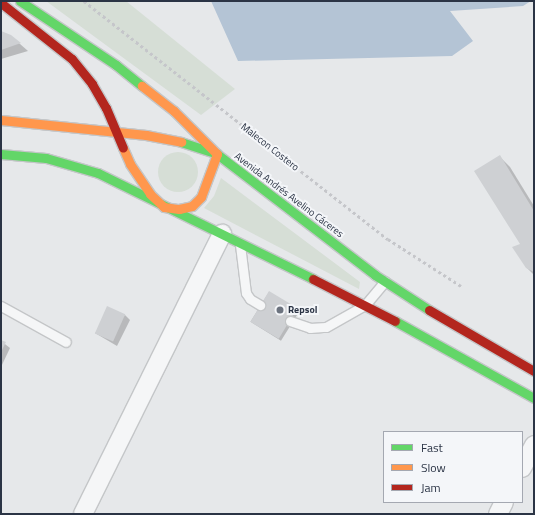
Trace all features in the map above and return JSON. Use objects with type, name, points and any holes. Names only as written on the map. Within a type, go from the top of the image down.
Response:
[{"type":"main road","points":[[1,3],[72,59],[106,108],[115,131],[141,184],[164,207],[179,209],[192,206],[207,185],[217,154],[174,111],[116,65],[20,1]]},
{"type":"main road","name":"Avenida Andrés Avelino Cáceres","points":[[1,120],[115,131],[173,139],[217,154],[385,282],[534,371]]},
{"type":"main road","points":[[1,154],[46,158],[72,164],[98,173],[164,207],[365,305],[534,398]]},
{"type":"main road","points":[[483,369],[493,347]]},
{"type":"street","points":[[83,514],[222,234]]},
{"type":"street","points":[[523,466],[534,445]]},
{"type":"street","points":[[498,514],[504,503]]},
{"type":"lane","points":[[240,244],[246,293],[250,299],[260,305]]},
{"type":"lane","points":[[290,321],[310,328],[326,327],[365,305],[385,282]]},
{"type":"lane","points":[[1,306],[66,342]]},
{"type":"path","name":"Malecon Costero","points":[[84,1],[388,239],[461,286]]},
{"type":"shaded area","points":[[46,1],[126,1],[235,89],[201,115]]},
{"type":"shaded area","points":[[182,152],[189,155],[195,161],[198,172],[197,180],[189,189],[182,192],[174,192],[167,189],[159,180],[158,168],[161,161],[170,153]]},
{"type":"shaded area","points":[[221,178],[360,282],[359,289],[204,208],[214,196]]},
{"type":"water","points":[[211,1],[531,1],[523,6],[450,11],[473,41],[452,56],[238,61]]},
{"type":"building","points":[[1,31],[11,35],[21,43],[1,50]]},
{"type":"building","points":[[500,155],[534,211],[534,272],[526,268],[512,247],[520,244],[474,171]]},
{"type":"building","points":[[269,291],[297,308],[279,339],[250,322]]},
{"type":"building","points":[[107,306],[125,314],[113,342],[95,333]]},
{"type":"building","points":[[1,340],[6,342],[1,352]]},
{"type":"traffic: fast","points":[[20,1],[116,65],[142,86]]},
{"type":"traffic: fast","points":[[181,142],[217,154],[375,275],[429,310]]},
{"type":"traffic: fast","points":[[1,154],[46,158],[98,173],[313,279]]},
{"type":"traffic: fast","points":[[395,321],[534,398]]},
{"type":"traffic: slow","points":[[123,148],[130,164],[150,194],[164,207],[179,209],[192,206],[201,197],[217,154],[174,111],[142,86]]},
{"type":"traffic: slow","points":[[1,120],[146,135],[181,142]]},
{"type":"traffic: jam","points":[[1,3],[72,59],[92,84],[106,108],[123,148]]},
{"type":"traffic: jam","points":[[313,279],[395,321]]},
{"type":"traffic: jam","points":[[429,310],[534,371]]},
{"type":"place","name":"Repsol","points":[[280,310]]}]
